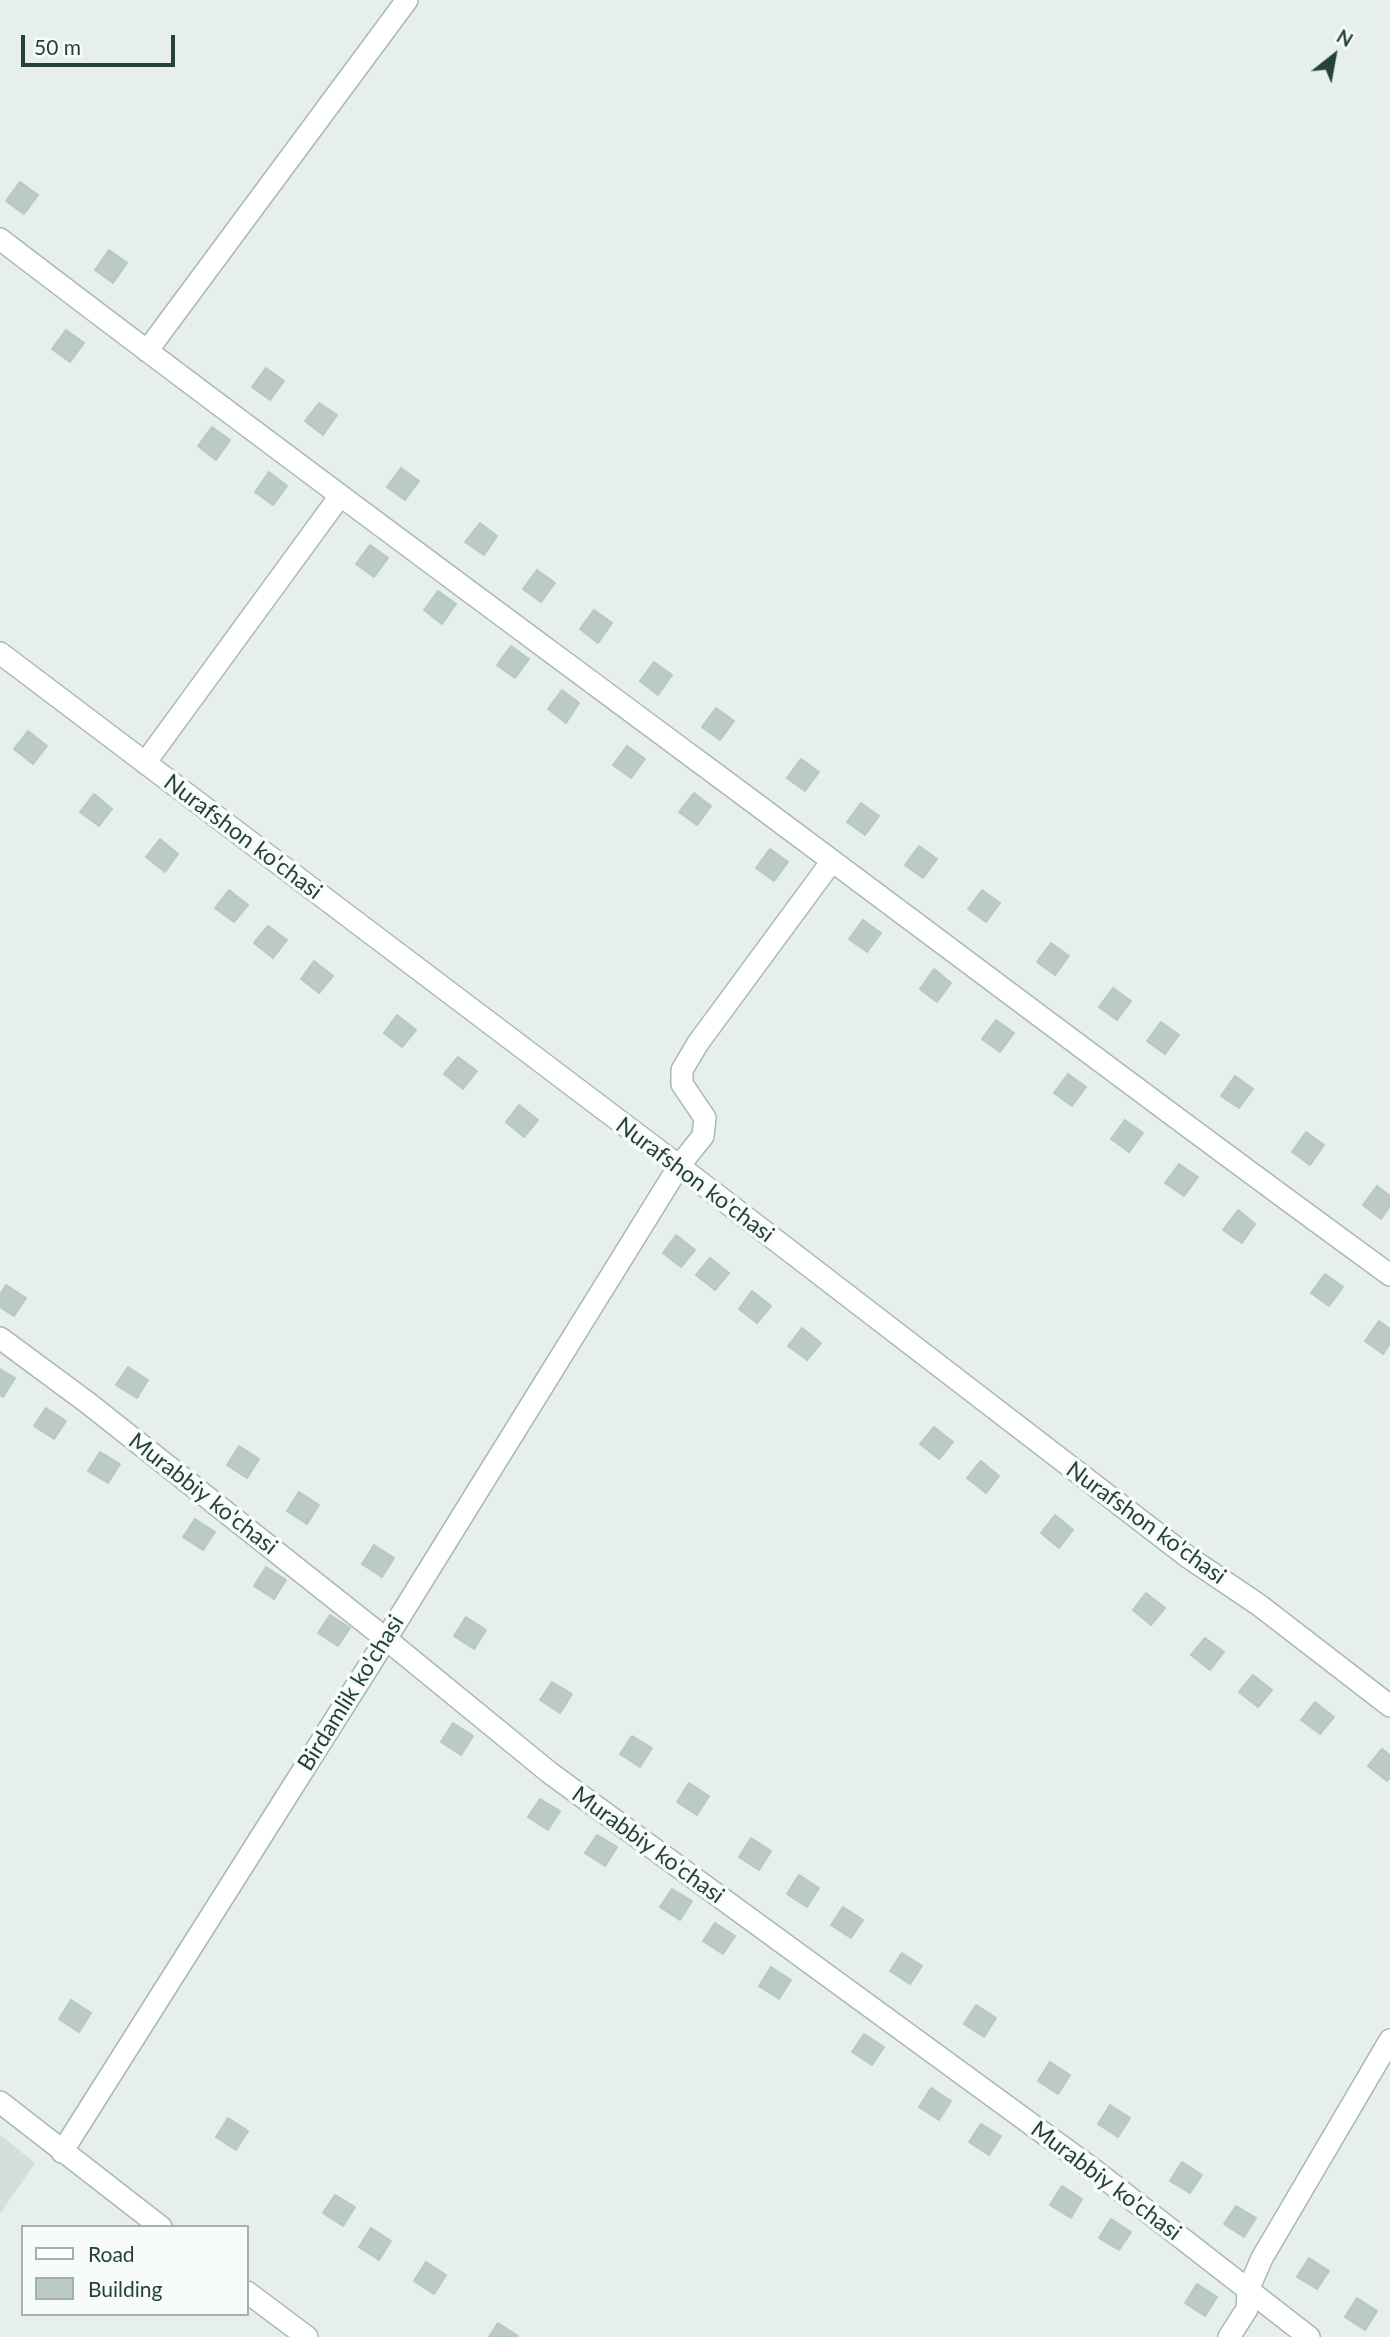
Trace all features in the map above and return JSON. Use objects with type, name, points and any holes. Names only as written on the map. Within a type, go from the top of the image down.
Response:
[{"type":"street","points":[[147,351],[398,3]]},
{"type":"street","points":[[0,239],[1206,1142],[1390,1275]]},
{"type":"street","points":[[145,764],[340,496]]},
{"type":"street","name":"Nurafshon ko'chasi","points":[[0,653],[679,1166],[1188,1557],[1259,1605],[1390,1706]]},
{"type":"street","name":"Birdamlik ko'chasi","points":[[62,2152],[386,1639],[679,1166],[703,1136],[705,1118],[682,1084],[682,1070],[698,1043],[832,861]]},
{"type":"street","name":"Murabbiy ko'chasi","points":[[0,1338],[88,1403],[550,1773],[1094,2169],[1309,2337]]},
{"type":"street","points":[[1229,2337],[1247,2309],[1248,2290],[1262,2258],[1390,2040]]},
{"type":"street","points":[[0,2102],[158,2225]]},
{"type":"street","points":[[248,2293],[307,2337]]},
{"type":"shaded area","points":[[0,2135],[35,2163],[0,2214]]},
{"type":"building","points":[[20,182],[38,195],[24,214],[6,201]]},
{"type":"building","points":[[109,250],[127,263],[113,283],[95,270]]},
{"type":"building","points":[[66,330],[84,343],[70,362],[52,349]]},
{"type":"building","points":[[266,368],[284,381],[270,400],[252,387]]},
{"type":"building","points":[[319,403],[337,415],[323,435],[305,421]]},
{"type":"building","points":[[212,427],[230,440],[216,460],[198,446]]},
{"type":"building","points":[[401,468],[419,481],[405,500],[387,487]]},
{"type":"building","points":[[269,472],[287,486],[273,505],[255,492]]},
{"type":"building","points":[[480,523],[497,536],[484,555],[465,542]]},
{"type":"building","points":[[370,545],[388,558],[374,577],[356,564]]},
{"type":"building","points":[[537,570],[555,583],[541,602],[523,589]]},
{"type":"building","points":[[438,591],[456,604],[442,624],[424,610]]},
{"type":"building","points":[[594,610],[612,623],[598,643],[580,629]]},
{"type":"building","points":[[511,646],[529,659],[515,678],[497,665]]},
{"type":"building","points":[[654,662],[672,675],[658,695],[640,681]]},
{"type":"building","points":[[562,690],[579,703],[566,723],[548,709]]},
{"type":"building","points":[[716,708],[734,721],[720,740],[702,727]]},
{"type":"building","points":[[28,731],[47,746],[33,764],[14,749]]},
{"type":"building","points":[[627,746],[645,759],[631,778],[613,765]]},
{"type":"building","points":[[801,759],[819,772],[805,791],[787,778]]},
{"type":"building","points":[[694,793],[711,806],[697,825],[679,812]]},
{"type":"building","points":[[94,794],[112,809],[99,826],[80,812]]},
{"type":"building","points":[[861,803],[879,816],[865,835],[847,822]]},
{"type":"building","points":[[160,839],[178,854],[165,872],[146,857]]},
{"type":"building","points":[[919,846],[937,859],[923,878],[905,865]]},
{"type":"building","points":[[770,849],[788,862],[774,881],[756,868]]},
{"type":"building","points":[[229,890],[248,905],[234,922],[215,908]]},
{"type":"building","points":[[982,890],[1000,903],[986,922],[968,909]]},
{"type":"building","points":[[863,920],[881,933],[867,952],[849,939]]},
{"type":"building","points":[[268,926],[287,940],[273,958],[254,943]]},
{"type":"building","points":[[1051,943],[1069,956],[1055,975],[1037,962]]},
{"type":"building","points":[[314,961],[333,976],[319,993],[301,979]]},
{"type":"building","points":[[934,969],[951,983],[937,1002],[920,989]]},
{"type":"building","points":[[1113,988],[1131,1001],[1117,1020],[1099,1007]]},
{"type":"building","points":[[397,1015],[416,1030],[402,1047],[384,1033]]},
{"type":"building","points":[[996,1020],[1014,1033],[1000,1052],[982,1039]]},
{"type":"building","points":[[1161,1022],[1179,1035],[1165,1054],[1147,1041]]},
{"type":"building","points":[[458,1057],[477,1071],[463,1089],[444,1074]]},
{"type":"building","points":[[1068,1074],[1086,1087],[1072,1106],[1054,1093]]},
{"type":"building","points":[[1235,1076],[1253,1089],[1239,1108],[1221,1096]]},
{"type":"building","points":[[519,1105],[538,1120],[524,1137],[506,1122]]},
{"type":"building","points":[[1125,1120],[1143,1133],[1129,1152],[1111,1139]]},
{"type":"building","points":[[1306,1132],[1324,1145],[1310,1165],[1292,1152]]},
{"type":"building","points":[[1179,1164],[1198,1177],[1184,1196],[1165,1183]]},
{"type":"building","points":[[1377,1186],[1390,1196],[1390,1206],[1381,1219],[1363,1205]]},
{"type":"building","points":[[1238,1210],[1255,1224],[1242,1243],[1223,1230]]},
{"type":"building","points":[[676,1235],[695,1250],[681,1267],[663,1253]]},
{"type":"building","points":[[710,1258],[729,1273],[715,1290],[696,1275]]},
{"type":"building","points":[[1325,1274],[1343,1287],[1329,1306],[1311,1293]]},
{"type":"building","points":[[6,1285],[26,1298],[14,1316],[0,1307],[0,1295]]},
{"type":"building","points":[[752,1291],[771,1306],[757,1323],[739,1309]]},
{"type":"building","points":[[1379,1321],[1390,1329],[1390,1344],[1383,1354],[1365,1341]]},
{"type":"building","points":[[802,1328],[821,1343],[807,1360],[788,1346]]},
{"type":"building","points":[[128,1367],[148,1380],[137,1398],[116,1385]]},
{"type":"building","points":[[0,1369],[15,1378],[3,1397],[0,1395]]},
{"type":"building","points":[[46,1408],[66,1421],[54,1439],[34,1426]]},
{"type":"building","points":[[934,1427],[953,1442],[939,1459],[920,1444]]},
{"type":"building","points":[[239,1446],[259,1459],[247,1478],[227,1465]]},
{"type":"building","points":[[100,1452],[120,1464],[108,1483],[88,1471]]},
{"type":"building","points":[[981,1461],[999,1476],[986,1493],[967,1478]]},
{"type":"building","points":[[299,1492],[319,1505],[307,1524],[287,1511]]},
{"type":"building","points":[[1055,1515],[1073,1530],[1059,1548],[1041,1533]]},
{"type":"building","points":[[195,1519],[215,1532],[203,1550],[183,1537]]},
{"type":"building","points":[[374,1545],[394,1558],[382,1577],[362,1564]]},
{"type":"building","points":[[266,1567],[286,1580],[274,1599],[254,1586]]},
{"type":"building","points":[[1146,1593],[1165,1608],[1151,1625],[1133,1610]]},
{"type":"building","points":[[330,1615],[350,1628],[338,1646],[318,1633]]},
{"type":"building","points":[[466,1617],[486,1630],[474,1649],[454,1636]]},
{"type":"building","points":[[1205,1638],[1224,1652],[1210,1670],[1191,1655]]},
{"type":"building","points":[[1253,1675],[1272,1690],[1258,1707],[1239,1692]]},
{"type":"building","points":[[552,1682],[572,1694],[560,1713],[540,1700]]},
{"type":"building","points":[[1315,1702],[1334,1717],[1320,1734],[1301,1720]]},
{"type":"building","points":[[453,1723],[473,1736],[461,1755],[441,1742]]},
{"type":"building","points":[[632,1736],[652,1748],[640,1767],[620,1754]]},
{"type":"building","points":[[1382,1749],[1390,1755],[1390,1777],[1387,1781],[1368,1766]]},
{"type":"building","points":[[689,1783],[709,1796],[697,1815],[677,1802]]},
{"type":"building","points":[[540,1799],[560,1811],[548,1830],[528,1817]]},
{"type":"building","points":[[597,1835],[617,1847],[605,1866],[585,1853]]},
{"type":"building","points":[[751,1838],[771,1851],[759,1870],[739,1857]]},
{"type":"building","points":[[799,1875],[819,1888],[807,1907],[787,1894]]},
{"type":"building","points":[[672,1889],[692,1901],[680,1920],[660,1907]]},
{"type":"building","points":[[843,1907],[863,1920],[851,1938],[831,1925]]},
{"type":"building","points":[[715,1923],[735,1936],[723,1954],[703,1941]]},
{"type":"building","points":[[902,1953],[922,1966],[910,1984],[890,1971]]},
{"type":"building","points":[[771,1967],[791,1980],[779,1999],[759,1986]]},
{"type":"building","points":[[71,2000],[91,2013],[79,2032],[59,2019]]},
{"type":"building","points":[[976,2005],[996,2018],[984,2037],[964,2024]]},
{"type":"building","points":[[864,2034],[884,2047],[872,2065],[852,2052]]},
{"type":"building","points":[[1050,2062],[1070,2075],[1058,2094],[1038,2081]]},
{"type":"building","points":[[931,2088],[951,2101],[939,2120],[919,2107]]},
{"type":"building","points":[[1110,2105],[1130,2118],[1118,2137],[1098,2124]]},
{"type":"building","points":[[228,2118],[248,2131],[236,2150],[216,2137]]},
{"type":"building","points":[[981,2124],[1001,2136],[989,2155],[969,2142]]},
{"type":"building","points":[[1182,2162],[1202,2175],[1190,2193],[1170,2181]]},
{"type":"building","points":[[1062,2186],[1082,2199],[1071,2218],[1050,2205]]},
{"type":"building","points":[[335,2195],[355,2207],[343,2226],[323,2213]]},
{"type":"building","points":[[1236,2206],[1256,2218],[1244,2237],[1224,2224]]},
{"type":"building","points":[[1111,2219],[1131,2232],[1119,2250],[1099,2238]]},
{"type":"building","points":[[371,2228],[391,2241],[379,2260],[359,2247]]},
{"type":"building","points":[[1309,2258],[1329,2271],[1317,2289],[1297,2277]]},
{"type":"building","points":[[426,2262],[446,2275],[434,2294],[414,2281]]},
{"type":"building","points":[[1197,2284],[1217,2297],[1205,2316],[1185,2303]]},
{"type":"building","points":[[1357,2298],[1377,2311],[1365,2330],[1345,2317]]},
{"type":"building","points":[[498,2323],[518,2336],[489,2337]]}]
